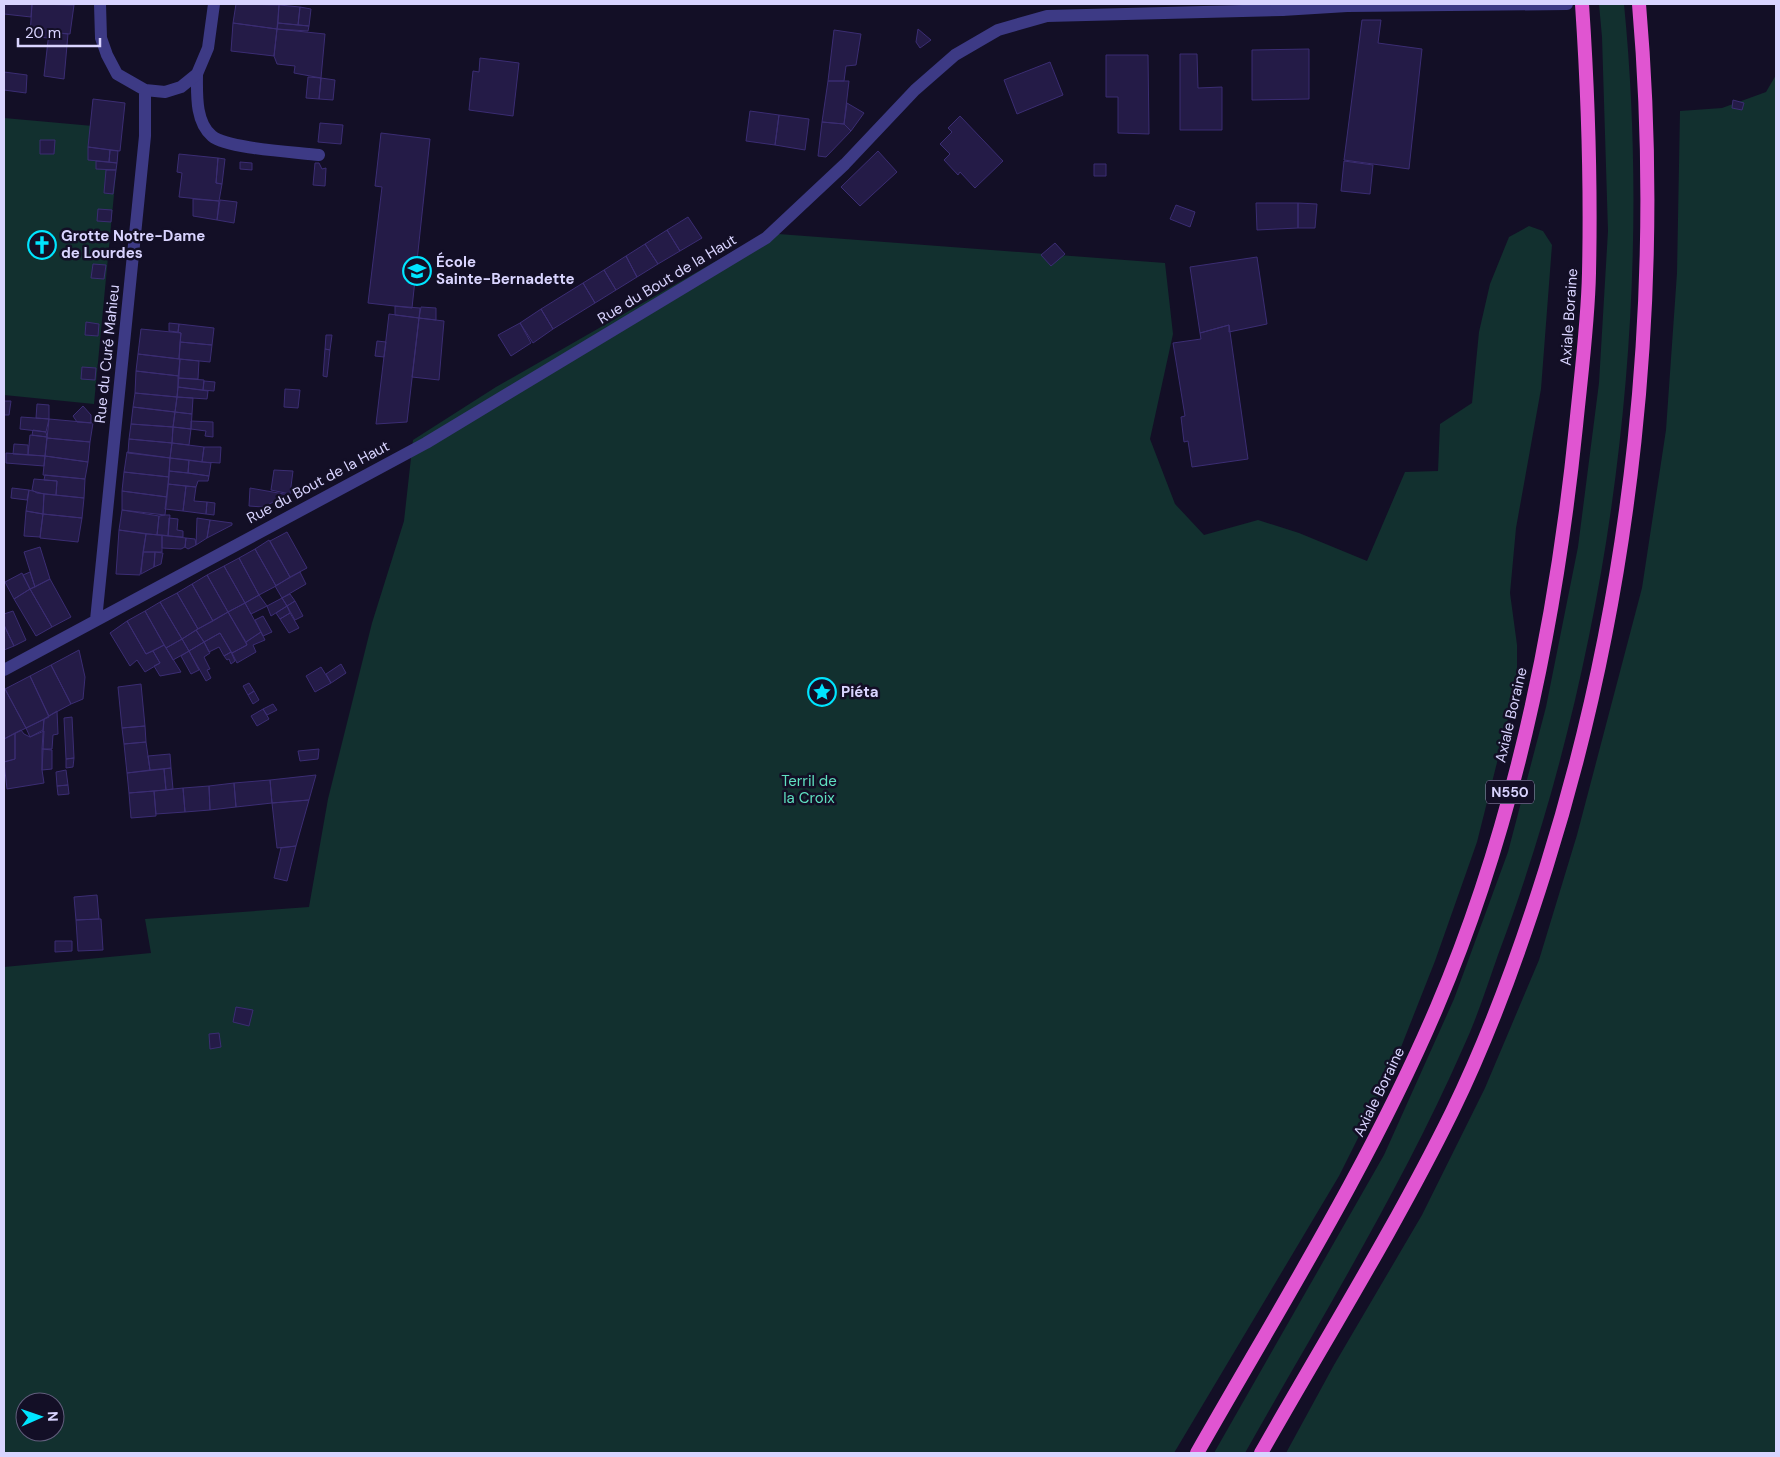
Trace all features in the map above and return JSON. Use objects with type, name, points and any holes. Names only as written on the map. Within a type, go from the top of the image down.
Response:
[{"type":"highway","name":"Axiale Boraine","points":[[1197,1453],[1400,1091],[1439,1004],[1472,916],[1495,846],[1533,699],[1567,513],[1589,276],[1590,148],[1582,4]]},
{"type":"highway","points":[[1261,1453],[1410,1190],[1453,1110],[1490,1023],[1533,910],[1592,706],[1608,630],[1626,503],[1641,374],[1647,211],[1647,136],[1639,4]]},
{"type":"street","points":[[100,4],[101,38],[117,74],[145,90],[165,92],[181,86],[197,74]]},
{"type":"street","points":[[214,4],[208,48],[197,74],[199,111],[204,125],[212,136],[226,143],[319,155]]},
{"type":"street","name":"Rue du Bout de la Haut","points":[[4,670],[426,443],[766,238],[845,164],[915,90],[955,55],[998,30],[1047,16],[1347,5],[1567,4]]},
{"type":"street","name":"Rue du Curé Mahieu","points":[[96,620],[145,136],[145,90]]},
{"type":"green space","points":[[1599,4],[1624,4],[1632,123],[1633,243],[1627,365],[1614,486],[1595,607],[1569,726],[1537,842],[1482,1002],[1439,1100],[1359,1254],[1245,1453],[1214,1453],[1384,1155],[1454,999],[1508,852],[1546,707],[1578,547],[1599,383],[1608,231],[1602,37]]},
{"type":"green space","points":[[1776,75],[1776,1453],[1286,1453],[1334,1365],[1422,1215],[1485,1088],[1539,960],[1577,835],[1642,588],[1666,430],[1677,273],[1680,111],[1722,108],[1766,92]]},
{"type":"green space","points":[[4,118],[93,126],[119,142],[94,404],[4,395]]},
{"type":"green space","name":"Terril de la Croix","points":[[1529,226],[1543,231],[1552,245],[1541,389],[1516,528],[1510,593],[1517,645],[1517,683],[1477,842],[1435,961],[1392,1070],[1339,1176],[1174,1453],[4,1453],[4,967],[151,953],[145,919],[309,907],[328,799],[372,623],[404,521],[413,440],[496,387],[765,233],[1165,263],[1173,334],[1150,439],[1175,504],[1204,535],[1258,520],[1299,533],[1367,561],[1405,472],[1438,471],[1440,424],[1472,403],[1479,332],[1490,284],[1509,237]]},
{"type":"building","points":[[4,4],[32,4],[31,17],[4,14]]},
{"type":"building","points":[[32,4],[74,5],[70,34],[49,32],[48,38],[30,36]]},
{"type":"building","points":[[236,4],[279,5],[277,29],[233,23]]},
{"type":"building","points":[[279,5],[300,7],[298,25],[278,23]]},
{"type":"building","points":[[300,7],[311,9],[309,26],[298,25]]},
{"type":"building","points":[[1362,20],[1381,20],[1378,43],[1422,49],[1409,169],[1344,160]]},
{"type":"building","points":[[233,23],[277,29],[274,56],[231,51]]},
{"type":"building","points":[[278,23],[309,26],[308,31],[277,29]]},
{"type":"building","points":[[277,29],[325,34],[321,78],[294,73],[295,66],[277,64],[274,56]]},
{"type":"building","points":[[918,29],[931,40],[920,48],[916,42]]},
{"type":"building","points":[[834,30],[861,34],[856,65],[846,66],[844,81],[828,81]]},
{"type":"building","points":[[49,32],[68,34],[64,79],[44,76]]},
{"type":"building","points":[[1309,49],[1309,99],[1252,100],[1252,50]]},
{"type":"building","points":[[1180,54],[1197,54],[1198,88],[1222,87],[1222,130],[1180,130]]},
{"type":"building","points":[[1106,55],[1148,55],[1149,134],[1118,133],[1118,97],[1106,97]]},
{"type":"building","points":[[480,58],[519,63],[513,116],[469,110],[473,71],[479,72]]},
{"type":"building","points":[[1050,62],[1063,95],[1017,114],[1004,80]]},
{"type":"building","points":[[4,72],[27,75],[26,93],[4,90]]},
{"type":"building","points":[[308,77],[321,78],[319,99],[306,98]]},
{"type":"building","points":[[321,78],[335,80],[333,100],[319,99]]},
{"type":"building","points":[[828,81],[849,81],[844,124],[822,122]]},
{"type":"building","points":[[93,99],[125,103],[120,151],[88,147]]},
{"type":"building","points":[[1733,100],[1744,103],[1742,110],[1732,108]]},
{"type":"building","points":[[847,103],[864,113],[851,131],[844,124]]},
{"type":"building","points":[[750,111],[779,115],[775,145],[746,141]]},
{"type":"building","points":[[779,115],[809,119],[805,150],[775,145]]},
{"type":"building","points":[[960,116],[1003,161],[975,188],[960,172],[958,175],[944,160],[950,154],[940,144],[952,132],[948,128]]},
{"type":"building","points":[[822,122],[844,124],[851,131],[826,157],[818,156]]},
{"type":"building","points":[[320,123],[343,125],[341,144],[318,142]]},
{"type":"building","points":[[381,133],[430,139],[412,308],[368,303],[382,187],[375,186]]},
{"type":"building","points":[[40,140],[55,140],[54,154],[40,154]]},
{"type":"building","points":[[88,147],[110,150],[109,162],[88,160]]},
{"type":"building","points":[[110,150],[118,151],[117,163],[109,162]]},
{"type":"building","points":[[878,151],[897,172],[860,206],[841,187]]},
{"type":"building","points":[[179,154],[218,158],[216,183],[222,184],[219,201],[179,197],[182,173],[177,172]]},
{"type":"building","points":[[218,158],[225,159],[222,184],[216,183]]},
{"type":"building","points":[[96,161],[117,163],[116,170],[96,169]]},
{"type":"building","points":[[1344,161],[1373,165],[1370,194],[1341,191]]},
{"type":"building","points":[[240,162],[252,163],[252,170],[240,169]]},
{"type":"building","points":[[315,163],[319,163],[322,169],[326,168],[325,186],[313,185]]},
{"type":"building","points":[[1094,164],[1106,164],[1106,176],[1094,176]]},
{"type":"building","points":[[106,170],[116,170],[113,194],[104,193]]},
{"type":"building","points":[[193,199],[219,201],[217,220],[193,216]]},
{"type":"building","points":[[220,200],[237,202],[234,223],[217,220]]},
{"type":"building","points":[[1256,203],[1298,203],[1298,228],[1257,230]]},
{"type":"building","points":[[1298,203],[1317,204],[1315,228],[1298,228]]},
{"type":"building","points":[[1176,205],[1195,212],[1190,227],[1170,219]]},
{"type":"building","points":[[98,209],[112,210],[111,222],[97,221]]},
{"type":"building","points":[[688,217],[702,238],[680,251],[667,230]]},
{"type":"building","points":[[667,230],[680,251],[658,264],[645,244]]},
{"type":"building","points":[[1055,243],[1065,254],[1051,266],[1041,255]]},
{"type":"building","points":[[645,244],[658,264],[637,277],[626,256]]},
{"type":"building","points":[[626,256],[637,277],[616,290],[604,270]]},
{"type":"building","points":[[1257,257],[1267,324],[1229,332],[1229,325],[1200,333],[1190,267]]},
{"type":"building","points":[[93,264],[106,265],[104,279],[91,278]]},
{"type":"building","points":[[604,270],[616,290],[595,303],[583,283]]},
{"type":"building","points":[[583,283],[595,303],[553,329],[541,309]]},
{"type":"building","points":[[395,306],[420,308],[419,318],[395,315]]},
{"type":"building","points":[[421,307],[436,308],[436,320],[419,318]]},
{"type":"building","points":[[541,309],[553,329],[533,343],[520,323]]},
{"type":"building","points":[[389,314],[419,318],[407,422],[376,424]]},
{"type":"building","points":[[419,318],[444,321],[439,380],[412,377]]},
{"type":"building","points":[[86,322],[99,324],[98,336],[85,335]]},
{"type":"building","points":[[169,323],[179,324],[178,332],[169,331]]},
{"type":"building","points":[[520,323],[531,343],[511,356],[498,335]]},
{"type":"building","points":[[179,324],[214,328],[212,345],[180,342]]},
{"type":"building","points":[[1229,325],[1248,459],[1192,467],[1188,441],[1184,442],[1181,417],[1185,416],[1173,343],[1201,339],[1200,333]]},
{"type":"building","points":[[141,329],[181,333],[179,359],[138,354]]},
{"type":"building","points":[[326,335],[332,335],[330,350],[325,349]]},
{"type":"building","points":[[377,341],[386,342],[384,357],[375,356]]},
{"type":"building","points":[[180,342],[212,345],[210,362],[179,359]]},
{"type":"building","points":[[325,349],[330,350],[327,377],[323,376]]},
{"type":"building","points":[[138,354],[180,359],[179,376],[136,371]]},
{"type":"building","points":[[180,359],[199,361],[198,379],[178,378]]},
{"type":"building","points":[[82,367],[96,368],[95,380],[81,379]]},
{"type":"building","points":[[136,371],[179,376],[177,397],[135,393]]},
{"type":"building","points":[[178,378],[204,380],[203,390],[178,387]]},
{"type":"building","points":[[204,381],[215,382],[214,391],[203,390]]},
{"type":"building","points":[[178,387],[208,391],[207,399],[177,397]]},
{"type":"building","points":[[285,389],[300,390],[298,408],[284,407]]},
{"type":"building","points":[[135,393],[177,397],[175,412],[133,407]]},
{"type":"building","points":[[177,397],[193,398],[192,414],[175,412]]},
{"type":"building","points":[[4,401],[11,401],[9,415],[4,415]]},
{"type":"building","points":[[37,404],[49,405],[49,419],[36,418]]},
{"type":"building","points":[[83,406],[91,415],[91,423],[77,422],[73,416]]},
{"type":"building","points":[[133,407],[175,412],[173,427],[131,424]]},
{"type":"building","points":[[175,412],[192,414],[191,429],[173,427]]},
{"type":"building","points":[[21,417],[49,419],[46,432],[20,429]]},
{"type":"building","points":[[49,419],[93,423],[90,442],[47,438]]},
{"type":"building","points":[[191,421],[213,422],[213,437],[205,436],[206,431],[191,429]]},
{"type":"building","points":[[131,424],[173,427],[172,443],[129,439]]},
{"type":"building","points":[[173,427],[191,429],[189,445],[172,443]]},
{"type":"building","points":[[33,430],[46,432],[47,437],[32,435]]},
{"type":"building","points":[[30,435],[47,437],[45,456],[28,455]]},
{"type":"building","points":[[47,438],[90,442],[88,462],[45,456]]},
{"type":"building","points":[[129,439],[172,443],[170,458],[128,453]]},
{"type":"building","points":[[172,443],[204,447],[202,462],[170,458]]},
{"type":"building","points":[[14,444],[28,445],[28,455],[13,454]]},
{"type":"building","points":[[204,447],[221,447],[220,463],[202,462]]},
{"type":"building","points":[[127,452],[170,458],[169,477],[124,472]]},
{"type":"building","points":[[6,453],[45,456],[44,466],[6,463]]},
{"type":"building","points":[[45,456],[88,462],[85,479],[43,475]]},
{"type":"building","points":[[170,458],[189,460],[188,473],[169,471]]},
{"type":"building","points":[[189,460],[211,463],[209,476],[188,473]]},
{"type":"building","points":[[274,470],[293,471],[290,494],[271,490]]},
{"type":"building","points":[[169,471],[209,476],[208,481],[198,481],[196,487],[168,484]]},
{"type":"building","points":[[124,472],[169,477],[167,497],[122,491]]},
{"type":"building","points":[[45,475],[85,479],[84,498],[56,495],[57,481],[44,480]]},
{"type":"building","points":[[34,479],[57,481],[56,495],[37,493],[32,490]]},
{"type":"building","points":[[168,484],[186,486],[183,511],[165,509]]},
{"type":"building","points":[[186,486],[196,487],[194,501],[207,502],[206,514],[183,511]]},
{"type":"building","points":[[12,488],[29,490],[27,500],[11,498]]},
{"type":"building","points":[[250,488],[290,494],[263,507],[249,506]]},
{"type":"building","points":[[29,490],[44,494],[43,514],[26,511]]},
{"type":"building","points":[[122,491],[167,497],[165,515],[122,510]]},
{"type":"building","points":[[44,494],[84,498],[82,518],[43,514]]},
{"type":"building","points":[[207,502],[215,503],[214,515],[206,514]]},
{"type":"building","points":[[122,510],[159,516],[157,535],[119,530]]},
{"type":"building","points":[[26,511],[43,514],[40,537],[24,536]]},
{"type":"building","points":[[43,514],[82,518],[78,542],[40,538]]},
{"type":"building","points":[[170,515],[168,536],[157,535],[159,516]]},
{"type":"building","points":[[169,518],[178,519],[177,530],[183,531],[183,537],[168,536]]},
{"type":"building","points":[[197,518],[210,520],[207,538],[196,545]]},
{"type":"building","points":[[210,520],[232,523],[232,525],[207,538]]},
{"type":"building","points":[[119,530],[146,534],[140,575],[116,574]]},
{"type":"building","points":[[287,532],[307,568],[290,577],[270,541]]},
{"type":"building","points":[[146,534],[162,535],[162,552],[143,552]]},
{"type":"building","points":[[162,535],[186,538],[185,547],[181,549],[162,548]]},
{"type":"building","points":[[186,538],[195,539],[196,545],[188,549],[185,547]]},
{"type":"building","points":[[269,540],[290,577],[276,586],[255,549]]},
{"type":"building","points":[[40,547],[50,579],[35,587],[24,552]]},
{"type":"building","points":[[255,549],[276,586],[259,595],[239,558]]},
{"type":"building","points":[[143,552],[155,552],[154,567],[141,574]]},
{"type":"building","points":[[155,552],[163,553],[161,564],[154,567]]},
{"type":"building","points":[[239,558],[259,595],[245,603],[224,566]]},
{"type":"building","points":[[224,566],[245,603],[228,612],[207,575]]},
{"type":"building","points":[[30,572],[35,587],[30,589],[23,575]]},
{"type":"building","points":[[300,572],[306,584],[282,598],[275,586]]},
{"type":"building","points":[[22,573],[30,589],[14,599],[5,582]]},
{"type":"building","points":[[207,575],[228,612],[213,621],[192,584]]},
{"type":"building","points":[[50,579],[71,617],[52,627],[30,589]]},
{"type":"building","points":[[192,584],[213,621],[198,629],[177,593]]},
{"type":"building","points":[[30,589],[52,627],[36,636],[14,599]]},
{"type":"building","points":[[177,593],[198,629],[182,639],[160,602]]},
{"type":"building","points":[[290,594],[295,601],[287,606],[282,598]]},
{"type":"building","points":[[259,595],[267,606],[251,614],[245,603]]},
{"type":"building","points":[[282,598],[287,606],[271,616],[267,606]]},
{"type":"building","points":[[295,601],[303,616],[295,620],[287,606]]},
{"type":"building","points":[[160,602],[182,639],[166,648],[145,611]]},
{"type":"building","points":[[245,603],[261,632],[246,642],[228,612]]},
{"type":"building","points":[[287,606],[290,613],[280,619],[276,613]]},
{"type":"building","points":[[13,611],[26,640],[14,646],[4,625],[4,614]]},
{"type":"building","points":[[145,611],[164,645],[146,654],[127,621]]},
{"type":"building","points":[[228,612],[247,645],[232,653],[220,633],[204,642],[196,630]]},
{"type":"building","points":[[290,613],[299,628],[289,633],[280,619]]},
{"type":"building","points":[[263,616],[272,632],[263,636],[255,620]]},
{"type":"building","points":[[127,621],[146,654],[153,651],[160,663],[145,672],[137,660],[130,666],[110,633]]},
{"type":"building","points":[[4,625],[14,646],[4,650]]},
{"type":"building","points":[[196,630],[204,642],[189,651],[182,639]]},
{"type":"building","points":[[261,632],[265,640],[253,645],[256,652],[237,663],[232,653],[247,645],[246,642]]},
{"type":"building","points":[[220,633],[231,652],[224,656],[219,647],[209,652],[204,642]]},
{"type":"building","points":[[182,639],[189,651],[173,660],[166,648]]},
{"type":"building","points":[[204,642],[210,653],[204,657],[210,669],[207,670],[211,678],[206,681],[189,651]]},
{"type":"building","points":[[164,645],[181,672],[160,676],[154,666],[160,663],[153,651]]},
{"type":"building","points":[[79,650],[85,677],[83,699],[71,704],[51,665]]},
{"type":"building","points":[[189,651],[199,670],[191,674],[181,656]]},
{"type":"building","points":[[231,652],[235,661],[231,664],[229,659],[227,660],[224,656]]},
{"type":"building","points":[[341,664],[346,673],[331,683],[326,674]]},
{"type":"building","points":[[51,665],[71,704],[49,716],[30,676]]},
{"type":"building","points":[[321,667],[331,683],[315,692],[306,676]]},
{"type":"building","points":[[30,676],[49,717],[26,728],[5,689]]},
{"type":"building","points":[[249,683],[254,691],[248,695],[243,686]]},
{"type":"building","points":[[141,684],[145,726],[122,728],[118,687]]},
{"type":"building","points":[[4,690],[26,728],[4,739]]},
{"type":"building","points":[[254,691],[259,700],[253,704],[248,695]]},
{"type":"building","points":[[273,704],[277,710],[267,715],[263,709]]},
{"type":"building","points":[[263,709],[269,719],[257,726],[251,716]]},
{"type":"building","points":[[57,711],[58,734],[53,735],[52,749],[42,749],[44,719]]},
{"type":"building","points":[[72,717],[74,758],[66,759],[64,718]]},
{"type":"building","points":[[44,719],[43,730],[30,737],[26,728]]},
{"type":"building","points":[[145,726],[146,742],[124,744],[122,728]]},
{"type":"building","points":[[21,730],[30,737],[44,731],[42,770],[44,783],[7,789],[4,762],[15,759],[15,733]]},
{"type":"building","points":[[15,733],[15,759],[4,762],[4,739]]},
{"type":"building","points":[[146,742],[150,770],[127,773],[124,744]]},
{"type":"building","points":[[42,749],[52,750],[52,769],[42,770]]},
{"type":"building","points":[[319,749],[318,759],[300,761],[298,751]]},
{"type":"building","points":[[170,754],[171,768],[150,770],[148,756]]},
{"type":"building","points":[[74,758],[73,767],[66,768],[66,759]]},
{"type":"building","points":[[171,768],[173,789],[166,790],[164,769]]},
{"type":"building","points":[[164,769],[166,790],[129,793],[127,773]]},
{"type":"building","points":[[66,770],[68,785],[57,786],[56,772]]},
{"type":"building","points":[[316,775],[309,800],[272,803],[270,780]]},
{"type":"building","points":[[270,780],[272,803],[236,807],[234,783]]},
{"type":"building","points":[[234,783],[236,807],[210,810],[209,786]]},
{"type":"building","points":[[68,785],[69,794],[58,795],[57,786]]},
{"type":"building","points":[[209,786],[210,810],[185,812],[183,788]]},
{"type":"building","points":[[183,788],[185,812],[156,814],[154,791]]},
{"type":"building","points":[[154,791],[156,816],[131,818],[129,793]]},
{"type":"building","points":[[309,800],[296,846],[277,848],[272,803]]},
{"type":"building","points":[[296,846],[287,881],[274,878],[281,848]]},
{"type":"building","points":[[97,895],[99,919],[76,920],[74,897]]},
{"type":"building","points":[[101,919],[103,950],[78,951],[76,920]]},
{"type":"building","points":[[55,941],[72,941],[72,951],[55,952]]},
{"type":"building","points":[[236,1007],[253,1010],[249,1026],[233,1022]]},
{"type":"building","points":[[219,1033],[221,1047],[210,1049],[209,1034]]},
{"type":"place","name":"Grotte Notre-Dame de Lourdes","points":[[42,245]]},
{"type":"place","name":"École Sainte-Bernadette","points":[[417,271]]},
{"type":"place","name":"Piéta","points":[[822,692]]}]
